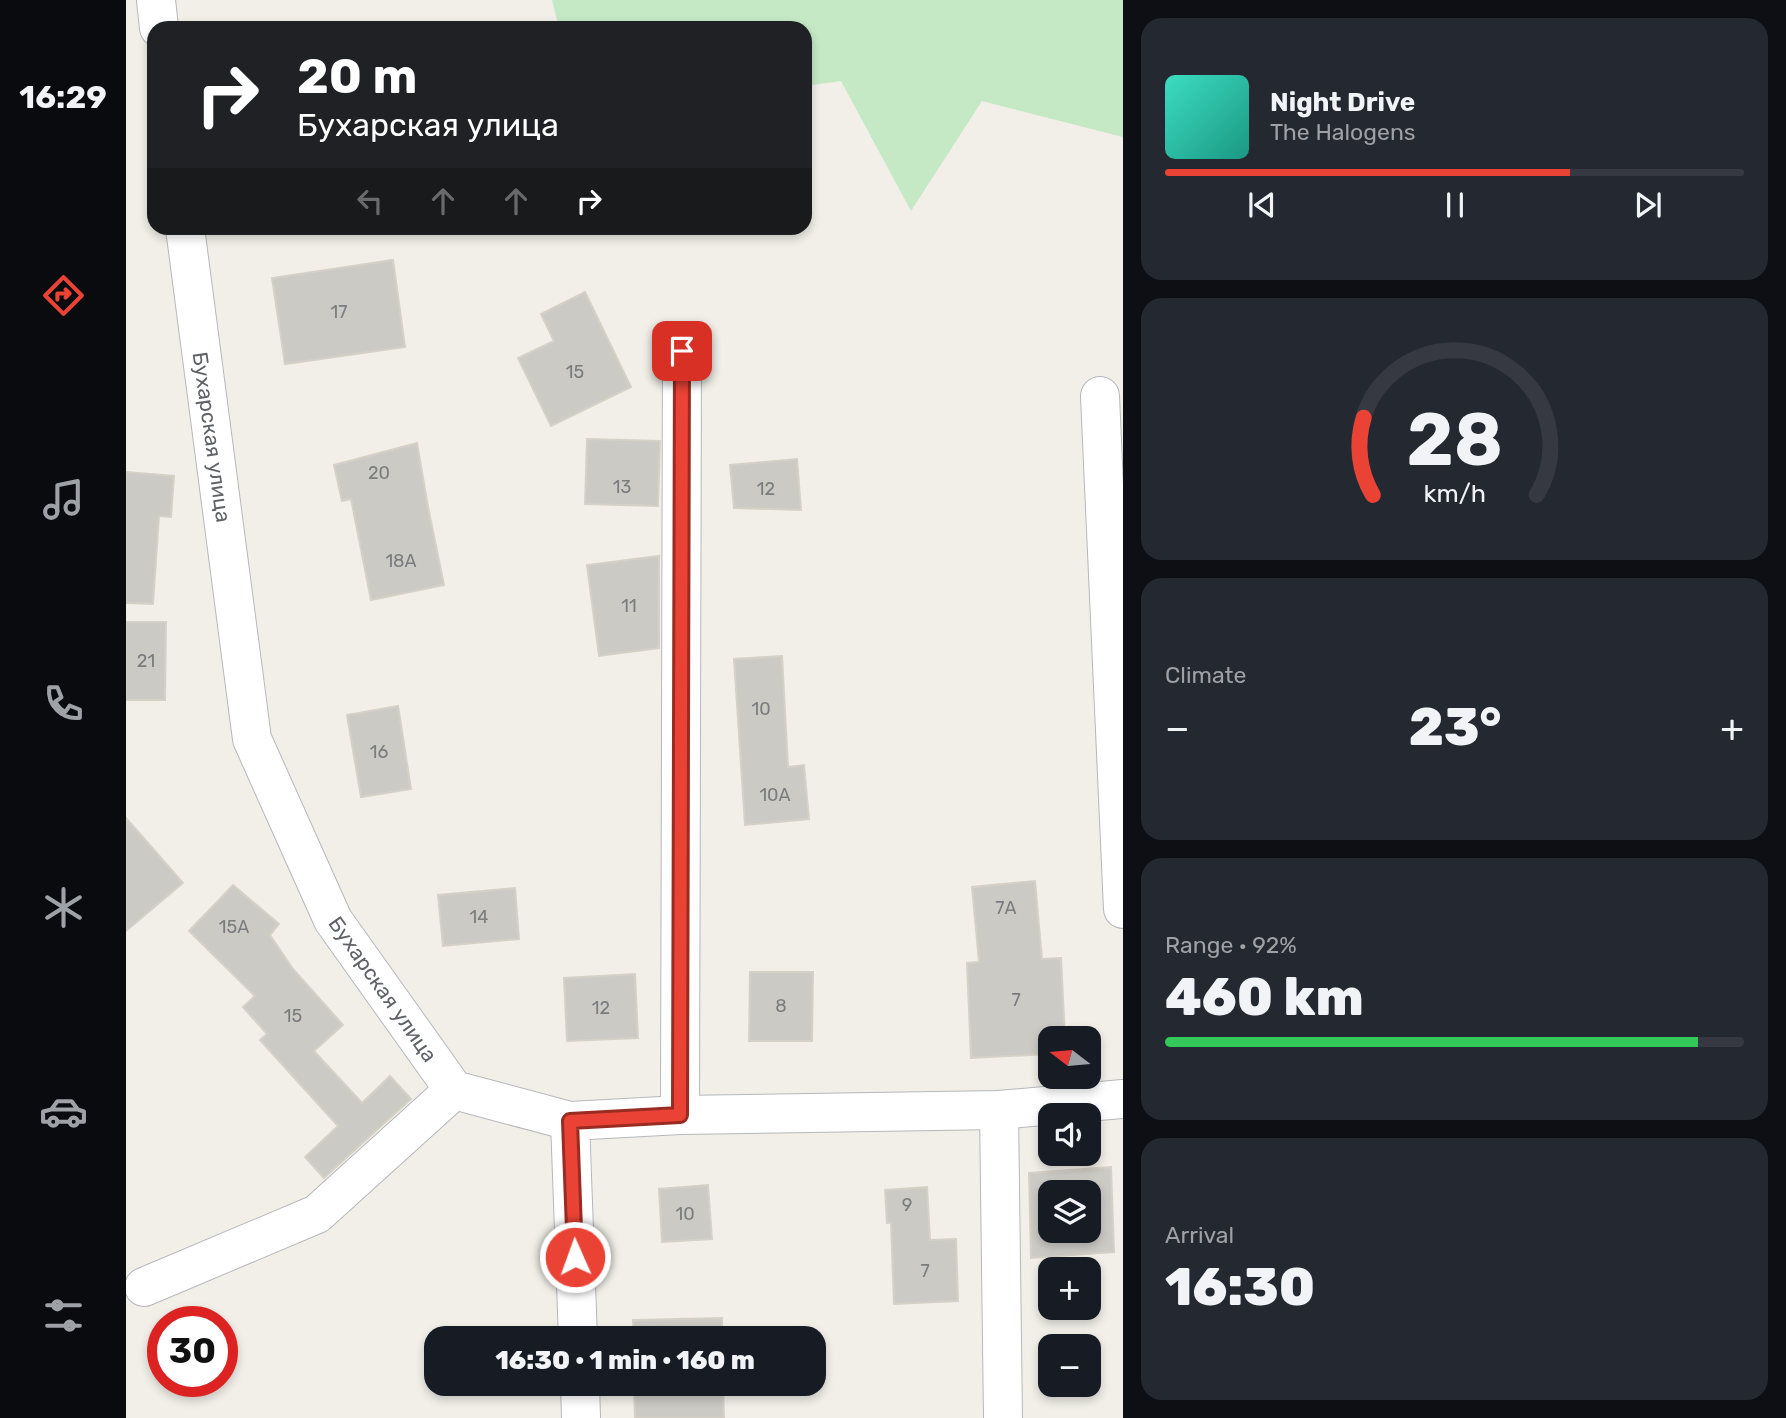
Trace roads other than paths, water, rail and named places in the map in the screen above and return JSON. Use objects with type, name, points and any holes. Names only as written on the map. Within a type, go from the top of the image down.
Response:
[{"type":"street","points":[[156,0],[158,21]]},
{"type":"street","name":"Бухарская улица","points":[[186,235],[252,739],[333,920],[454,1090]]},
{"type":"street","points":[[680,1115],[682,351]]},
{"type":"street","points":[[1100,396],[1115,548],[1123,909]]},
{"type":"street","points":[[144,1287],[317,1214],[454,1090],[570,1121],[680,1115],[999,1110],[1123,1099]]},
{"type":"street","points":[[999,1110],[1003,1418]]},
{"type":"street","points":[[570,1121],[578,1326]]},
{"type":"street","points":[[580,1396],[581,1418]]}]
